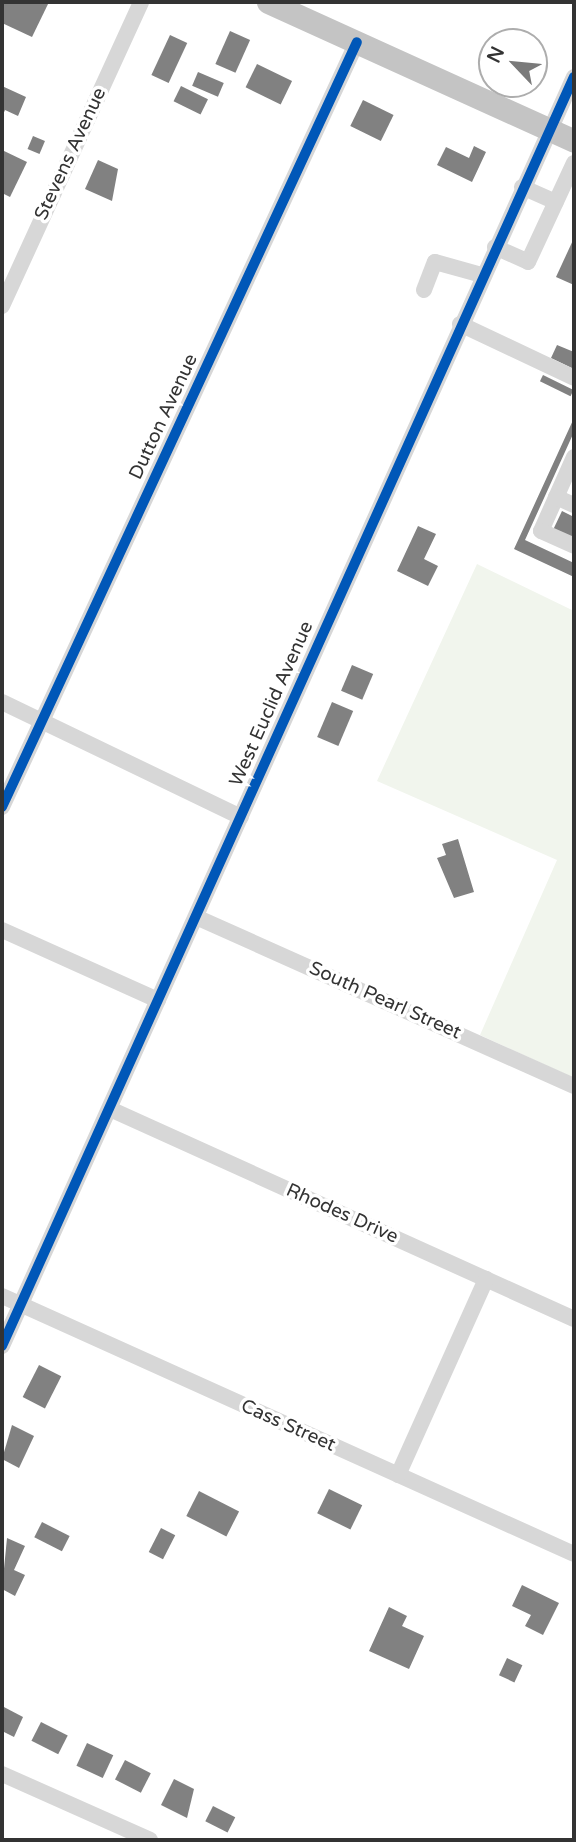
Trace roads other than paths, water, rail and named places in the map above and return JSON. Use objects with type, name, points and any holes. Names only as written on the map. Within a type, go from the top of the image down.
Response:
[{"type":"highway","points":[[268,2],[574,141]]},
{"type":"street","name":"Stevens Avenue","points":[[2,306],[141,2]]},
{"type":"street","name":"Dutton Avenue","points":[[2,807],[357,42]]},
{"type":"street","name":"West Euclid Avenue","points":[[2,1346],[482,275],[574,77]]},
{"type":"street","points":[[495,247],[528,262],[574,163]]},
{"type":"street","points":[[522,187],[556,202]]},
{"type":"street","points":[[424,290],[435,262],[482,275]]},
{"type":"street","points":[[460,324],[574,378]]},
{"type":"street","points":[[573,462],[541,531],[574,546]]},
{"type":"street","points":[[556,497],[574,505]]},
{"type":"street","points":[[2,702],[241,817]]},
{"type":"street","name":"South Pearl Street","points":[[196,917],[574,1086]]},
{"type":"street","points":[[2,930],[158,1000]]},
{"type":"street","name":"Rhodes Drive","points":[[110,1109],[574,1318]]},
{"type":"street","points":[[398,1475],[486,1279]]},
{"type":"street","name":"Cass Street","points":[[2,1296],[574,1555]]},
{"type":"street","points":[[2,1774],[149,1840]]}]
